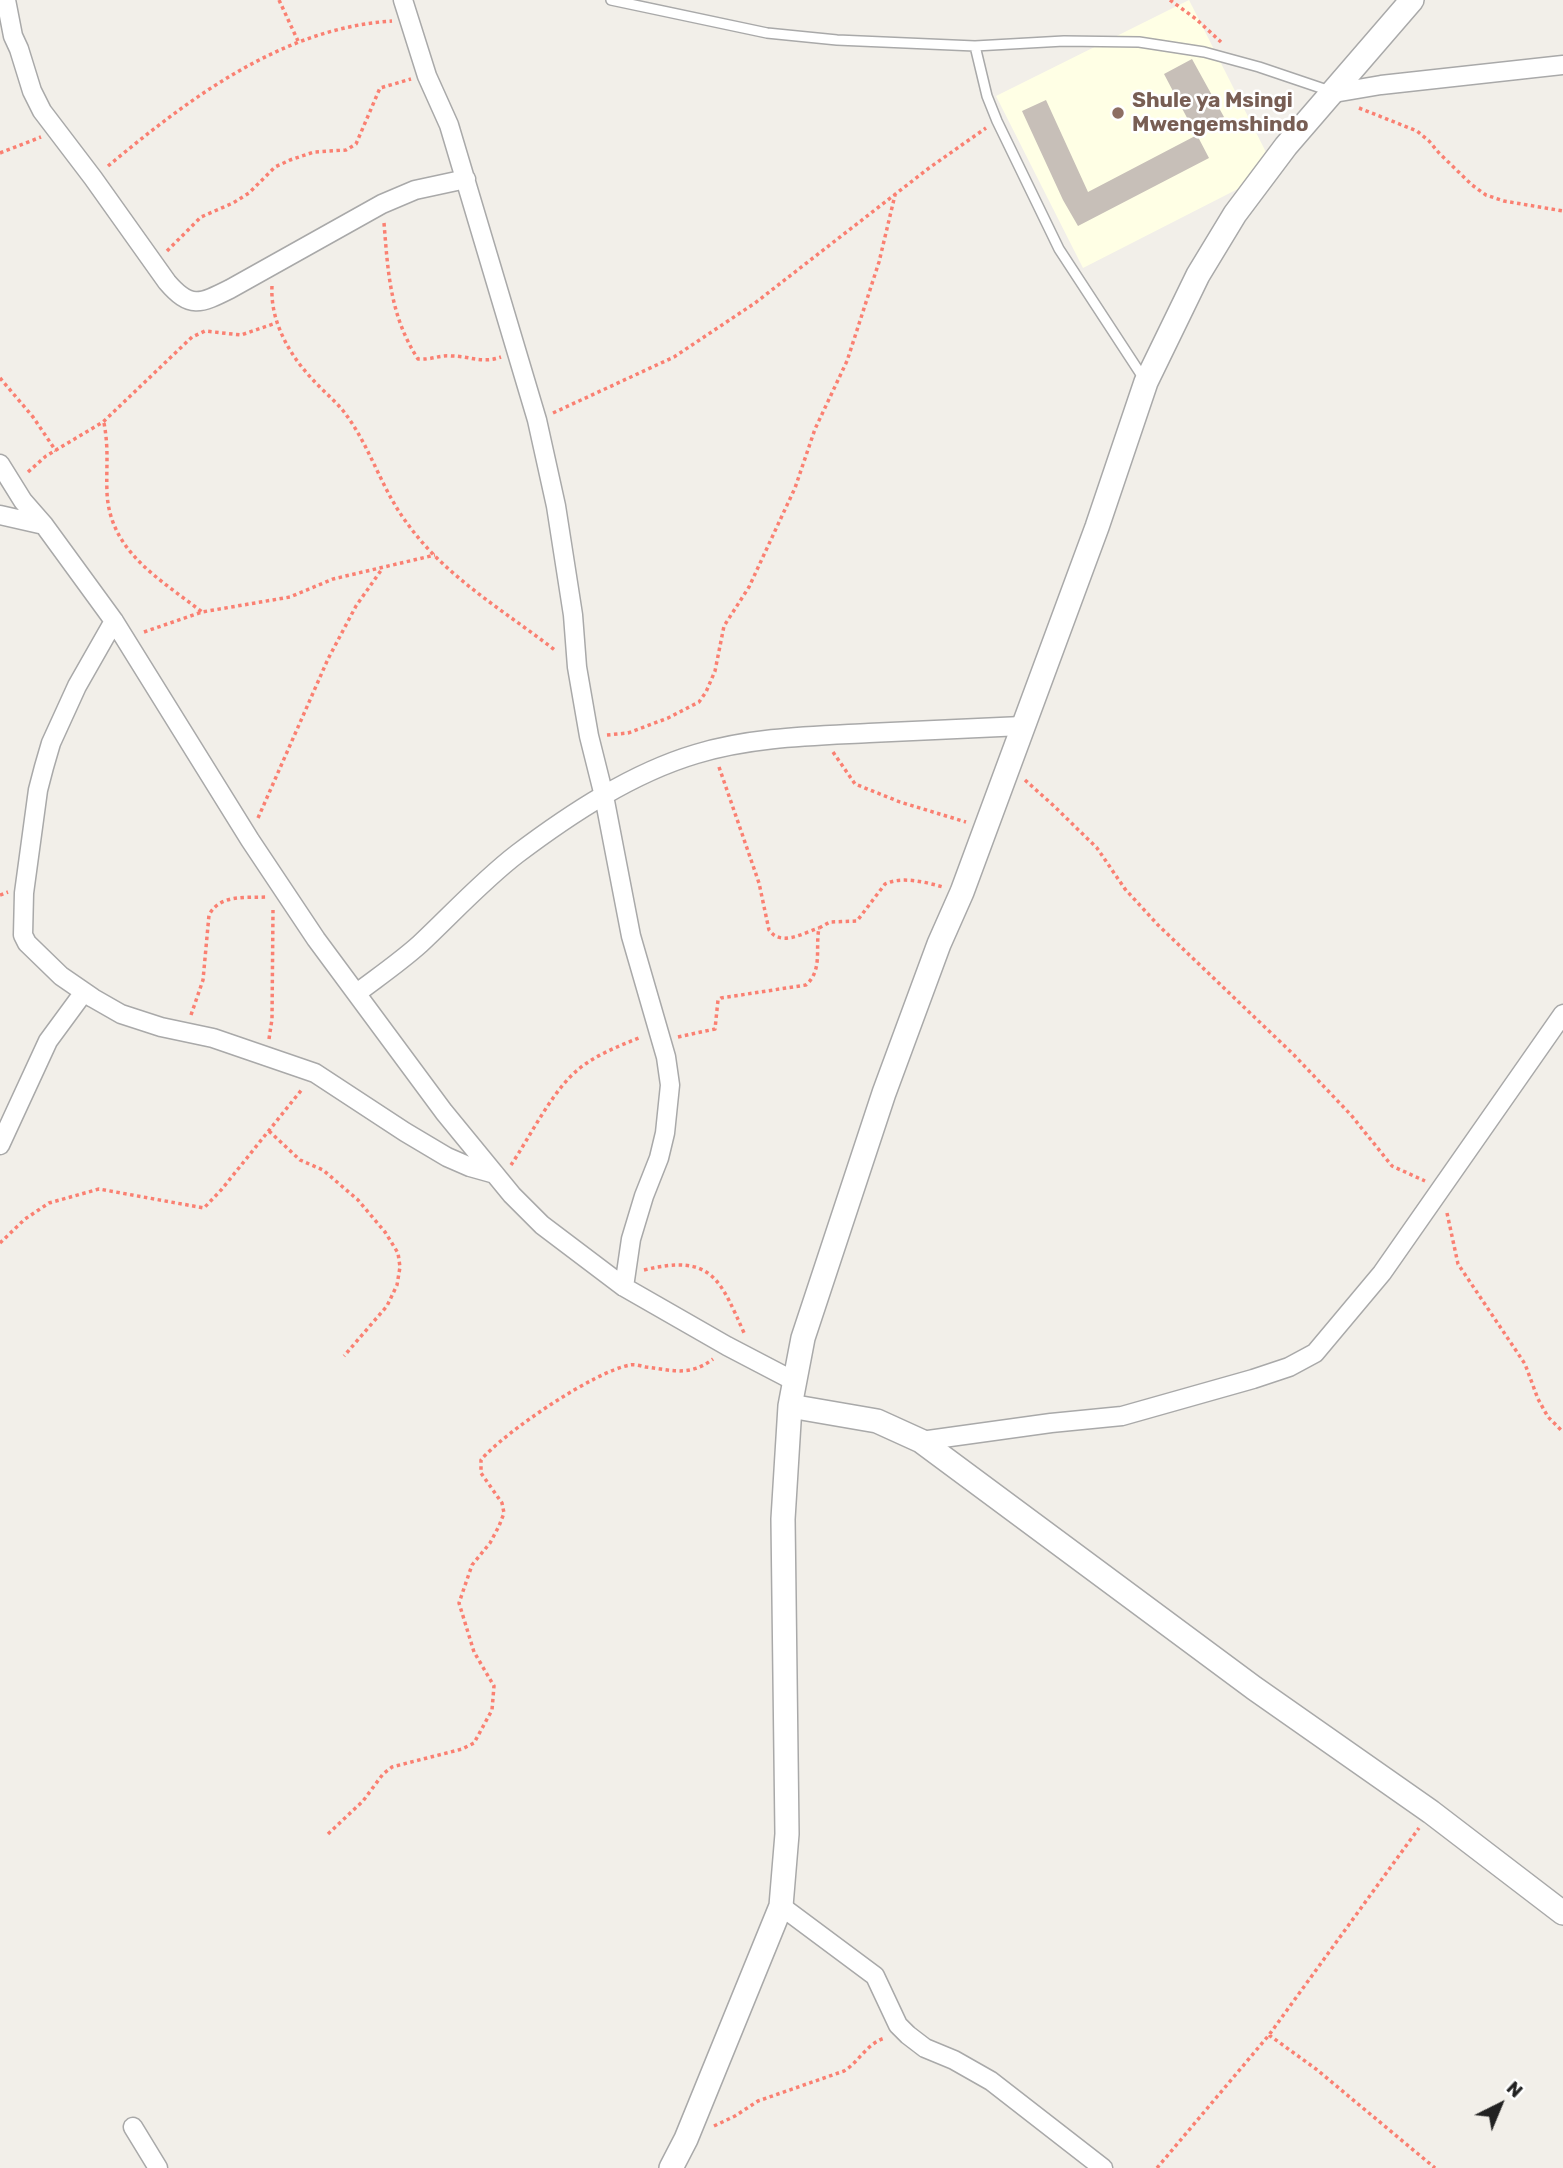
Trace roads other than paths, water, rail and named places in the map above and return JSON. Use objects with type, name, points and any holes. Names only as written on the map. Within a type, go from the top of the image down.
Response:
[{"type":"street","points":[[6,0],[13,36],[32,91],[42,111],[152,262],[179,296],[190,302],[212,298],[382,204],[415,190],[466,179]]},
{"type":"street","points":[[403,0],[427,76],[449,125],[537,420],[560,529],[573,615],[577,667],[589,736],[604,796],[631,936],[660,1035],[670,1085],[665,1133],[638,1216],[625,1281]]},
{"type":"street","points":[[671,2168],[781,1906],[787,1834],[783,1519],[790,1406],[803,1338],[884,1093],[939,944],[962,892],[1097,527],[1146,382],[1198,275],[1235,214],[1286,146],[1412,0]]},
{"type":"street","points":[[1330,96],[1381,85],[1563,65]]},
{"type":"street","points":[[0,464],[23,501],[44,525],[114,621],[250,840],[282,898],[357,993],[444,1112],[498,1178],[542,1224],[625,1281],[727,1346],[794,1381]]},
{"type":"street","points":[[0,515],[44,525]]},
{"type":"street","points":[[114,621],[77,686],[51,743],[38,790],[24,893],[23,935],[27,943],[61,976],[121,1014],[161,1027],[213,1038],[315,1073],[447,1157],[498,1178]]},
{"type":"street","points":[[357,993],[417,946],[484,881],[551,830],[604,796],[647,773],[694,754],[803,736],[1022,726]]},
{"type":"street","points":[[0,1145],[48,1041],[83,992]]},
{"type":"street","points":[[921,1441],[1122,1416],[1289,1367],[1315,1353],[1382,1273],[1563,1014]]},
{"type":"street","points":[[790,1406],[877,1421],[921,1441],[1254,1688],[1431,1812],[1563,1913]]},
{"type":"street","points":[[781,1906],[875,1976],[898,2025],[908,2035],[925,2048],[954,2060],[991,2081],[1103,2168]]},
{"type":"street","points":[[133,2127],[158,2168]]},
{"type":"lane","points":[[611,0],[766,33],[850,41],[975,46],[1064,41],[1139,42],[1205,52],[1235,60],[1330,96]]},
{"type":"lane","points":[[975,46],[987,96],[997,121],[1059,249],[1146,382]]},
{"type":"place","name":"Shule ya Msingi Mwengemshindo","points":[[1118,113]]}]
